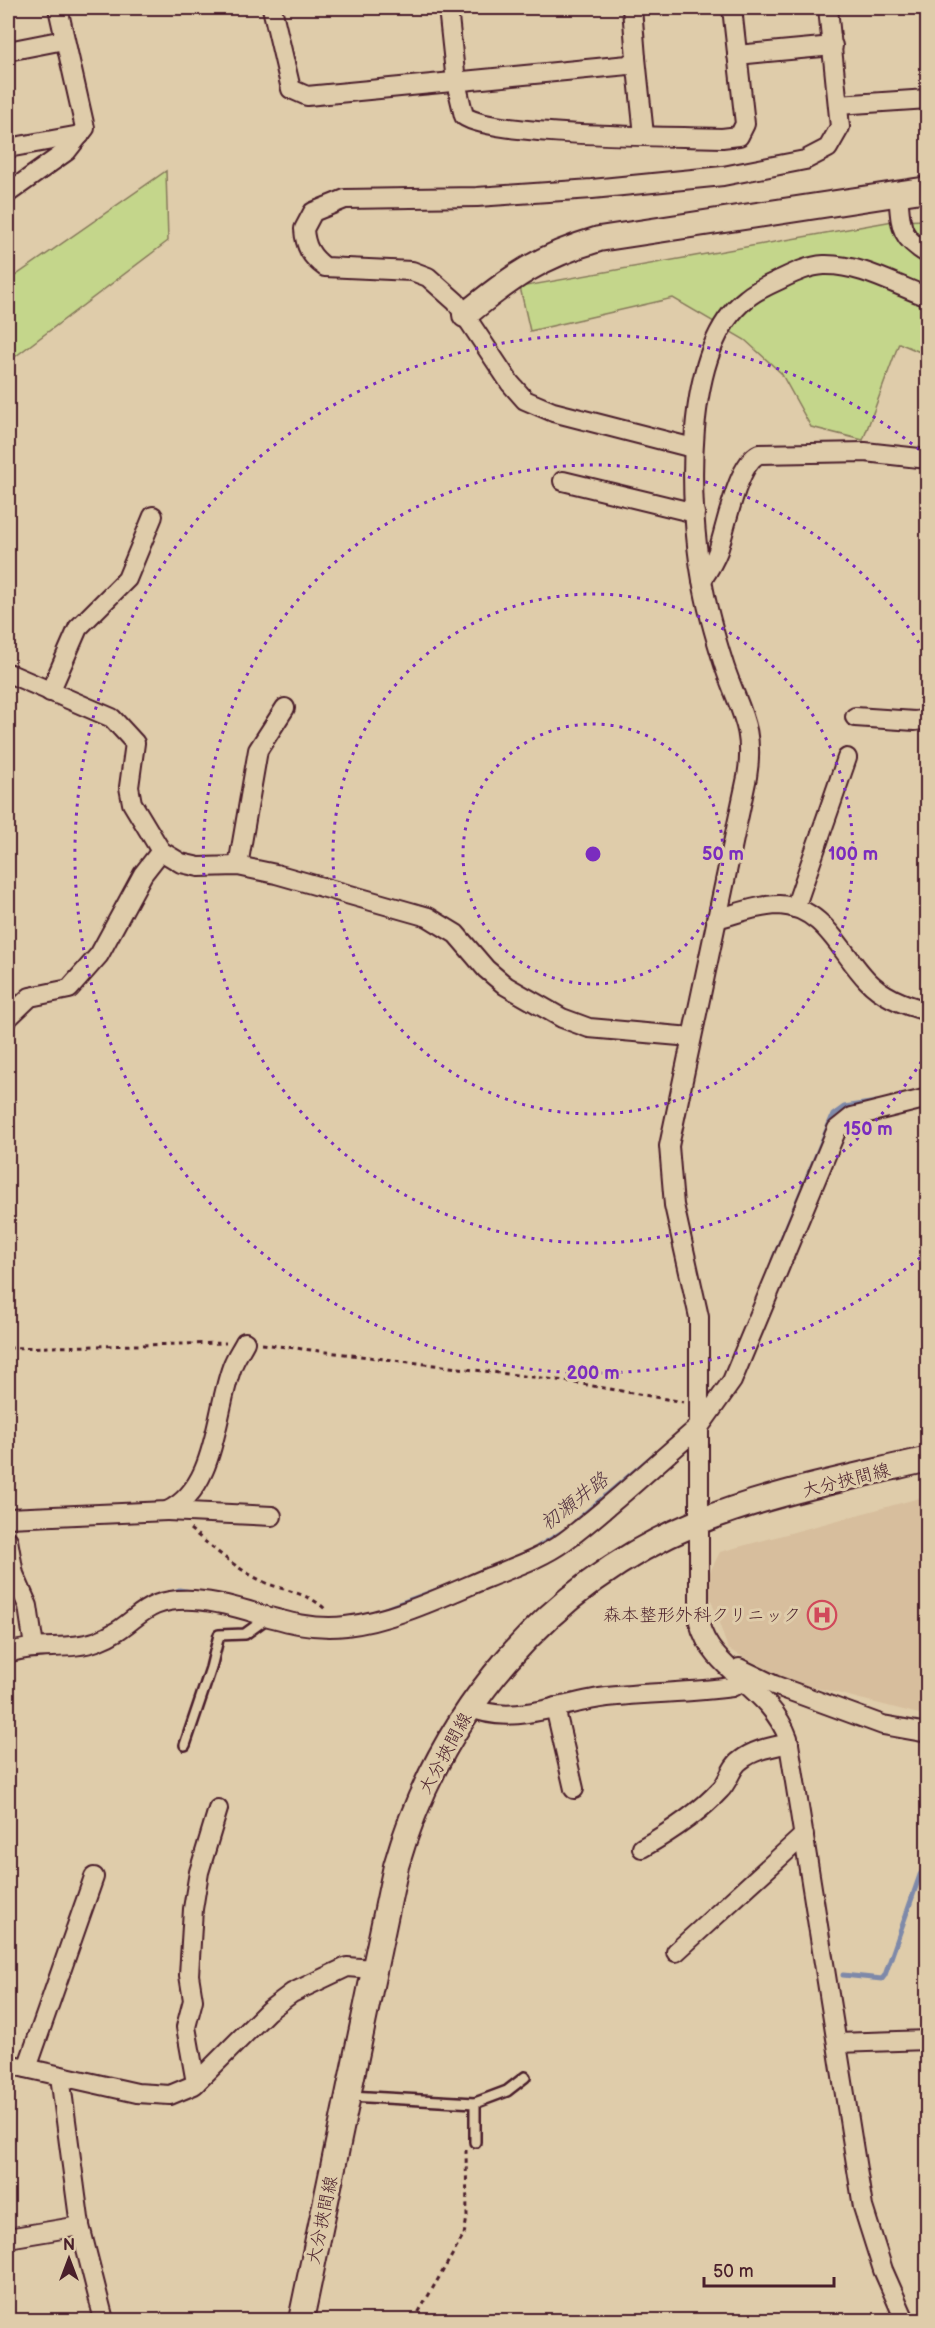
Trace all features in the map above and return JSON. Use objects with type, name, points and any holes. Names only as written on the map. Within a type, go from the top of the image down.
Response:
[{"type":"main road","points":[[465,315],[521,271],[556,253],[599,239],[927,189]]},
{"type":"main road","name":"大分挾間線","points":[[301,2320],[391,1887],[412,1819],[437,1761],[470,1707],[522,1642],[573,1595],[630,1556],[698,1522],[758,1503],[927,1459]]},
{"type":"street","points":[[8,193],[67,151],[85,128],[58,8]]},
{"type":"street","points":[[272,8],[291,89],[307,96],[628,65],[636,58]]},
{"type":"street","points":[[448,8],[456,82],[464,116],[471,122],[509,129],[722,138],[739,136],[745,124],[732,8]]},
{"type":"street","points":[[632,8],[644,135]]},
{"type":"street","points":[[693,448],[553,412],[525,400],[510,383],[450,294],[420,273],[384,268],[338,270],[325,267],[315,260],[308,249],[304,229],[313,212],[324,205],[345,199],[477,197],[592,189],[723,176],[805,160],[828,148],[840,127],[828,8]]},
{"type":"street","points":[[8,51],[64,40]]},
{"type":"street","points":[[737,55],[833,46]]},
{"type":"street","points":[[838,105],[927,99]]},
{"type":"street","points":[[8,148],[80,135]]},
{"type":"street","points":[[898,193],[902,231],[912,244],[927,254]]},
{"type":"street","points":[[905,2320],[883,2270],[866,2219],[789,1743],[778,1715],[714,1653],[699,1622],[698,1308],[674,1205],[669,1163],[671,1128],[747,777],[750,748],[748,725],[721,654],[702,580],[693,448],[707,365],[729,317],[745,299],[804,268],[824,265],[861,271],[927,297]]},
{"type":"street","points":[[702,580],[718,552],[742,474],[752,457],[759,454],[844,452],[927,459]]},
{"type":"street","points":[[563,481],[696,513]]},
{"type":"street","points":[[50,692],[78,627],[127,579],[153,516]]},
{"type":"street","points":[[8,673],[112,718],[135,743],[129,787],[132,802],[161,851],[181,863],[199,867],[238,866],[342,891],[439,922],[456,934],[486,969],[506,986],[533,1004],[575,1024],[602,1030],[691,1037]]},
{"type":"street","points":[[238,866],[258,750],[285,708]]},
{"type":"street","points":[[855,717],[915,721],[927,719]]},
{"type":"street","points":[[795,908],[847,758]]},
{"type":"street","points":[[8,1018],[30,997],[69,989],[99,955],[143,874],[161,851]]},
{"type":"street","points":[[716,919],[770,906],[795,908],[821,922],[874,987],[898,1000],[927,1011]]},
{"type":"street","points":[[8,1653],[34,1647],[82,1645],[98,1641],[155,1603],[165,1600],[212,1603],[267,1618],[331,1627],[360,1624],[430,1601],[541,1555],[565,1541],[700,1425],[732,1381],[837,1129],[858,1115],[906,1106],[927,1098]]},
{"type":"street","points":[[167,1511],[180,1505],[196,1483],[212,1449],[232,1365],[245,1342]]},
{"type":"street","points":[[8,1518],[167,1511],[272,1516]]},
{"type":"street","points":[[8,1540],[14,1574],[28,1606],[34,1647]]},
{"type":"street","points":[[714,1653],[774,1685],[883,1725],[927,1733]]},
{"type":"street","points":[[470,1707],[489,1714],[520,1713],[605,1697],[724,1688],[744,1681]]},
{"type":"street","points":[[555,1707],[573,1789]]},
{"type":"street","points":[[642,1848],[684,1822],[715,1796],[739,1761],[761,1749],[789,1743]]},
{"type":"street","points":[[196,2083],[186,2027],[193,2000],[189,1975],[193,1909],[199,1872],[218,1809]]},
{"type":"street","points":[[676,1952],[804,1835]]},
{"type":"street","points":[[27,2068],[94,1877]]},
{"type":"street","points":[[8,2064],[158,2096],[182,2092],[196,2083],[284,1998],[346,1967],[373,1969]]},
{"type":"street","points":[[837,2043],[926,2041]]},
{"type":"street","points":[[60,2076],[80,2226],[104,2320]]},
{"type":"street","points":[[8,2238],[80,2226]]},
{"type":"lane","points":[[185,1745],[211,1668],[219,1635],[245,1634],[267,1618]]},
{"type":"lane","points":[[347,2096],[475,2103],[507,2091],[525,2077]]},
{"type":"lane","points":[[475,2103],[475,2142]]},
{"type":"path","points":[[8,1348],[245,1342],[318,1348],[565,1381],[700,1405]]},
{"type":"path","points":[[167,1511],[247,1573],[264,1582],[306,1596],[323,1607],[328,1614],[331,1627]]},
{"type":"path","points":[[414,2320],[464,2235],[467,2206],[466,2149]]},
{"type":"shaded area","name":"森本整形外科クリニック","points":[[927,1496],[927,1716],[790,1681],[728,1649],[705,1582],[720,1552]]},
{"type":"green space","points":[[166,171],[168,241],[8,362],[8,281]]},
{"type":"green space","points":[[927,220],[927,355],[899,343],[863,440],[811,427],[781,373],[745,340],[673,298],[530,331],[520,287],[893,221]]},
{"type":"waterway","name":"初瀬井路","points":[[773,1260],[833,1115],[844,1107],[877,1102]]},
{"type":"waterway","name":"初瀬井路","points":[[575,1522],[655,1454]]},
{"type":"waterway","name":"初瀬井路","points":[[538,1547],[566,1530]]},
{"type":"waterway","name":"初瀬井路","points":[[382,1610],[450,1585]]},
{"type":"waterway","name":"初瀬井路","points":[[171,1593],[179,1590],[192,1592]]},
{"type":"waterway","points":[[843,1975],[882,1979],[920,1875],[928,1863]]},
{"type":"place","name":"森本整形外科クリニック","points":[[822,1615]]}]
